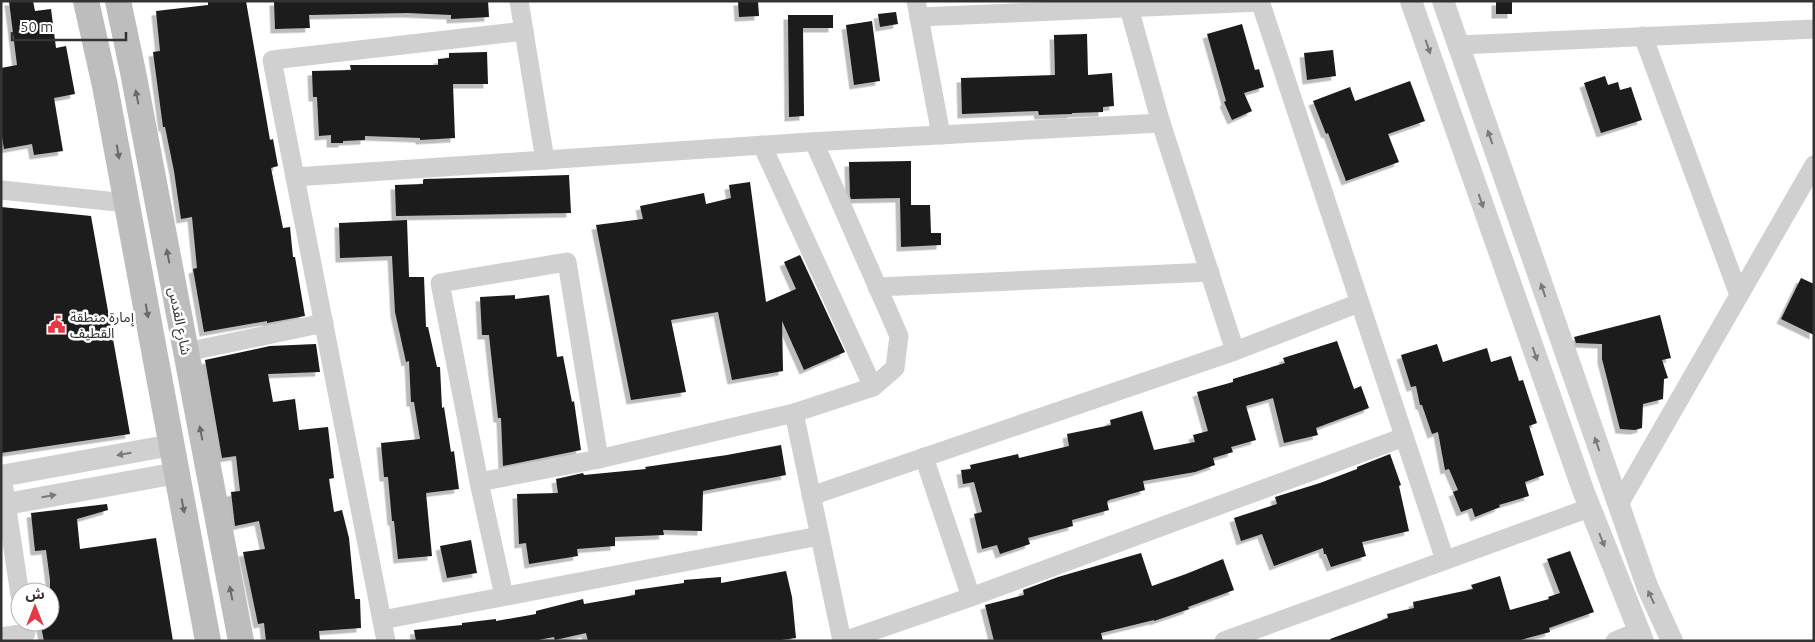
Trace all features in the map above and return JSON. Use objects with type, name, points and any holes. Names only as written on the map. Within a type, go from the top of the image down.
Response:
[{"type":"main road","points":[[86,1],[105,86],[208,641]]},
{"type":"main road","name":"شارع القدس","points":[[118,1],[135,82],[240,641]]},
{"type":"street","points":[[519,1],[546,160]]},
{"type":"street","points":[[1412,1],[1589,508],[1641,636],[1615,641]]},
{"type":"street","points":[[1443,1],[1646,586],[1672,641]]},
{"type":"street","points":[[941,135],[917,9],[1129,8],[1260,2],[1444,560]]},
{"type":"street","points":[[1129,8],[1161,123],[1235,351]]},
{"type":"street","points":[[1458,45],[1814,29]]},
{"type":"street","points":[[386,641],[272,60],[524,31]]},
{"type":"street","points":[[1643,36],[1739,295]]},
{"type":"street","points":[[295,177],[762,145],[1161,123]]},
{"type":"street","points":[[479,482],[599,459],[794,413],[873,387],[895,368],[899,336],[814,142]]},
{"type":"street","points":[[762,145],[873,387]]},
{"type":"street","points":[[1618,506],[1739,295],[1811,177]]},
{"type":"street","points":[[1,190],[127,203]]},
{"type":"street","points":[[504,596],[479,482],[440,283],[567,262],[599,459]]},
{"type":"street","points":[[877,287],[1210,272]]},
{"type":"street","points":[[811,496],[1235,351],[1359,303]]},
{"type":"street","points":[[186,352],[324,323]]},
{"type":"street","points":[[794,413],[843,641],[971,598],[1404,437]]},
{"type":"street","points":[[18,582],[4,504],[2,476],[172,445]]},
{"type":"street","points":[[924,457],[971,598]]},
{"type":"street","points":[[4,504],[177,473]]},
{"type":"street","points":[[1224,641],[1589,508]]},
{"type":"street","points":[[382,620],[819,536]]},
{"type":"street","points":[[1,637],[26,632]]},
{"type":"building","points":[[9,1],[33,1],[35,11],[51,9],[56,48],[66,46],[75,94],[54,98],[63,151],[34,155],[32,144],[4,149],[1,130],[1,68],[17,65]]},
{"type":"building","points":[[208,1],[246,1],[270,140],[273,139],[278,166],[271,168],[283,228],[290,227],[293,257],[295,257],[305,316],[204,332],[193,269],[197,268],[192,217],[181,219],[174,171],[165,127],[163,127],[153,52],[160,51],[156,11],[208,5]]},
{"type":"building","points":[[274,1],[488,1],[489,17],[451,19],[451,15],[407,13],[309,15],[310,28],[275,29]]},
{"type":"building","points":[[738,1],[758,1],[759,16],[739,17]]},
{"type":"building","points":[[1496,1],[1512,1],[1512,14],[1496,14]]},
{"type":"building","points":[[896,12],[898,24],[880,27],[878,14]]},
{"type":"building","points":[[788,15],[833,15],[833,28],[803,28],[804,116],[789,117]]},
{"type":"building","points":[[872,21],[880,81],[854,85],[846,25]]},
{"type":"building","points":[[1242,24],[1255,70],[1259,69],[1264,87],[1244,93],[1252,111],[1232,120],[1224,102],[1226,101],[1207,34]]},
{"type":"building","points":[[1087,34],[1088,75],[1112,73],[1114,106],[1103,107],[1103,112],[1072,114],[1039,115],[1038,111],[962,114],[961,78],[1055,75],[1054,35]]},
{"type":"building","points":[[1333,50],[1336,76],[1307,80],[1304,53]]},
{"type":"building","points":[[487,52],[488,84],[453,84],[455,138],[420,140],[420,138],[365,136],[365,140],[331,143],[331,135],[319,136],[317,97],[313,97],[312,71],[351,70],[350,65],[438,65],[438,59],[449,58],[449,53]]},
{"type":"building","points":[[1605,76],[1608,85],[1618,82],[1620,90],[1631,87],[1642,120],[1601,133],[1584,83]]},
{"type":"building","points":[[1410,81],[1425,121],[1388,134],[1399,162],[1346,181],[1328,133],[1326,134],[1313,101],[1350,87],[1355,101]]},
{"type":"building","points":[[911,161],[911,205],[930,205],[931,233],[941,233],[941,245],[901,247],[900,198],[851,199],[849,162]]},
{"type":"building","points":[[569,175],[571,213],[396,216],[395,185],[423,184],[424,179]]},
{"type":"building","points":[[750,182],[766,302],[796,289],[784,262],[800,255],[845,352],[804,370],[782,321],[783,371],[732,380],[718,312],[671,320],[686,392],[631,400],[596,225],[643,219],[640,206],[704,193],[706,204],[731,198],[729,185]]},
{"type":"building","name":"إمارة منطقة القطيف","points":[[1,207],[91,216],[130,434],[1,453]]},
{"type":"building","points":[[407,220],[409,277],[424,277],[426,327],[428,327],[437,367],[440,367],[442,408],[444,407],[451,452],[454,451],[459,489],[426,493],[432,556],[398,559],[388,477],[384,477],[381,443],[420,439],[414,402],[411,402],[409,361],[406,362],[395,312],[392,256],[340,258],[339,223]]},
{"type":"building","points":[[1801,278],[1814,284],[1814,335],[1781,319]]},
{"type":"building","points":[[515,295],[515,299],[549,295],[557,357],[563,356],[572,402],[574,401],[581,450],[503,466],[501,418],[498,418],[489,335],[482,335],[480,297]]},
{"type":"building","points":[[1660,315],[1671,358],[1662,360],[1668,378],[1664,379],[1663,399],[1643,404],[1642,428],[1635,430],[1620,429],[1602,359],[1602,344],[1576,343],[1574,337]]},
{"type":"building","points":[[1337,341],[1354,389],[1361,386],[1369,408],[1316,428],[1318,435],[1284,443],[1273,398],[1246,406],[1256,440],[1231,447],[1233,452],[1213,458],[1215,465],[1195,472],[1143,481],[1145,490],[1109,500],[1107,502],[1109,510],[1072,520],[1073,526],[1028,538],[1030,544],[1000,554],[997,545],[982,549],[974,514],[982,512],[974,482],[963,484],[961,470],[971,469],[970,465],[1018,454],[1019,458],[1069,446],[1067,434],[1111,425],[1110,420],[1142,411],[1154,450],[1195,442],[1193,435],[1208,431],[1197,392],[1233,382],[1233,379],[1285,363],[1283,358]]},
{"type":"building","points":[[316,344],[320,372],[268,374],[273,402],[295,399],[299,430],[328,427],[334,478],[329,479],[334,512],[342,510],[349,538],[355,599],[360,599],[361,628],[319,631],[320,641],[266,641],[264,623],[258,624],[243,552],[265,549],[259,521],[235,526],[231,492],[240,491],[236,456],[222,458],[205,360],[270,346]]},
{"type":"building","points":[[1437,344],[1443,362],[1487,348],[1491,362],[1511,356],[1519,381],[1523,380],[1537,423],[1529,426],[1544,475],[1525,482],[1529,496],[1499,505],[1500,507],[1475,517],[1472,508],[1461,512],[1453,492],[1458,490],[1449,469],[1445,470],[1438,432],[1432,434],[1422,405],[1420,405],[1416,386],[1411,387],[1401,355]]},
{"type":"building","points":[[781,445],[786,475],[703,491],[702,531],[663,530],[664,535],[615,537],[615,546],[577,549],[578,556],[529,564],[526,543],[519,544],[517,494],[558,493],[556,479],[583,473],[584,475],[646,469],[645,467]]},
{"type":"building","points":[[1390,454],[1401,485],[1399,486],[1409,531],[1362,542],[1366,556],[1331,567],[1323,548],[1274,566],[1262,534],[1241,541],[1234,518],[1277,504],[1275,497],[1320,483]]},
{"type":"building","points":[[107,504],[108,510],[77,519],[80,549],[156,538],[173,641],[44,641],[42,632],[60,632],[60,582],[50,582],[46,550],[35,551],[31,513]]},
{"type":"building","points":[[471,540],[477,573],[447,578],[440,546]]},
{"type":"building","points":[[1570,551],[1594,612],[1549,628],[1550,632],[1517,641],[1331,641],[1330,639],[1388,618],[1387,614],[1414,608],[1413,602],[1473,589],[1471,585],[1500,576],[1510,610],[1549,599],[1548,597],[1560,593],[1547,559]]},
{"type":"building","points":[[1141,553],[1152,586],[1223,559],[1234,590],[1154,621],[1101,633],[1103,641],[994,641],[985,605],[1024,595],[1023,590],[1058,577]]},
{"type":"building","points":[[786,571],[792,597],[796,638],[774,641],[588,641],[586,633],[555,640],[554,637],[533,641],[416,641],[414,630],[496,619],[496,621],[536,614],[536,611],[583,599],[584,604],[635,595],[635,590],[684,583],[684,580],[721,577],[721,583]]},
{"type":"place","name":"إمارة منطقة القطيف","points":[[56,325]]}]
